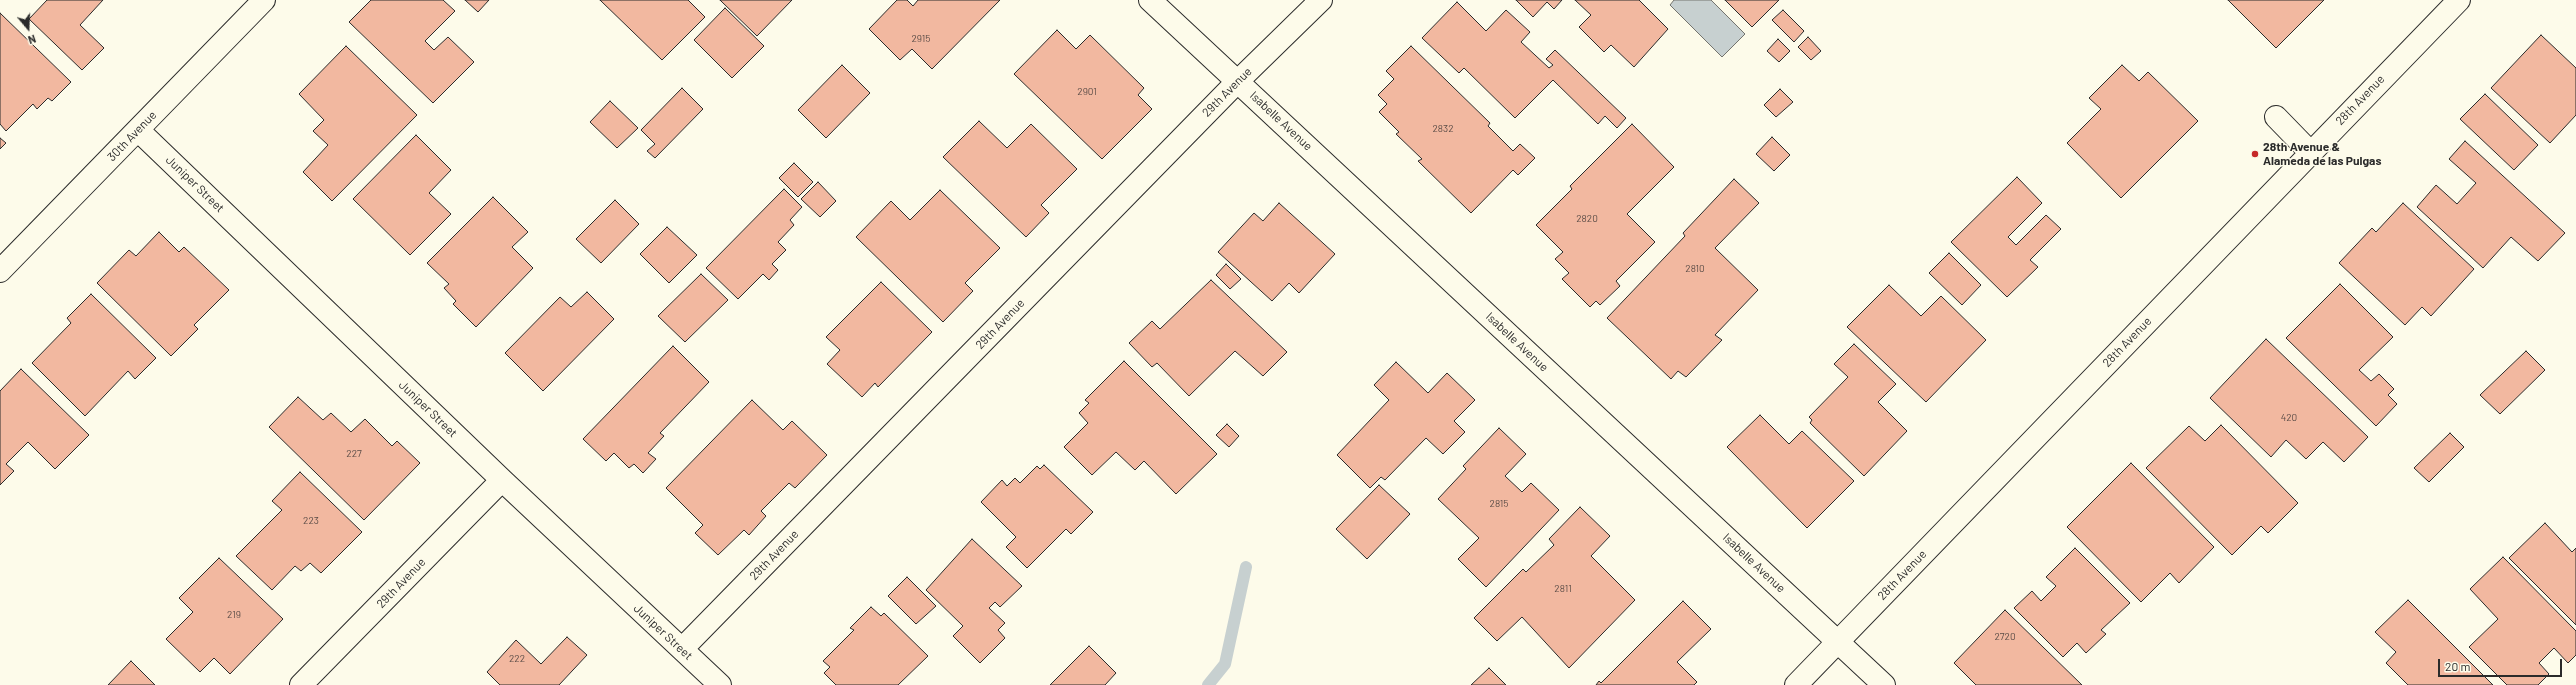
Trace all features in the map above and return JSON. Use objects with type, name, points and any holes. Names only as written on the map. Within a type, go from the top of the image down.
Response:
[{"type":"street","name":"30th Avenue","points":[[0,271],[264,0]]},
{"type":"street","name":"Isabelle Avenue","points":[[1150,0],[1884,685]]},
{"type":"street","name":"29th Avenue","points":[[682,649],[1238,81],[1320,0]]},
{"type":"street","name":"28th Avenue","points":[[1796,685],[2458,0]]},
{"type":"street","points":[[2276,117],[2310,152]]},
{"type":"street","name":"Juniper Street","points":[[138,130],[502,480],[720,685]]},
{"type":"street","name":"29th Avenue","points":[[301,685],[502,480]]},
{"type":"shaded area","points":[[1674,0],[1711,0],[1745,34],[1722,57],[1670,5]]},
{"type":"building","points":[[47,0],[103,0],[80,25],[104,48],[82,70],[29,19]]},
{"type":"building","points":[[371,0],[443,0],[455,11],[425,41],[434,50],[448,37],[474,62],[433,103],[349,22]]},
{"type":"building","points":[[465,0],[489,0],[478,12]]},
{"type":"building","points":[[600,0],[688,0],[705,17],[662,60]]},
{"type":"building","points":[[720,0],[792,0],[757,36]]},
{"type":"building","points":[[897,0],[907,0],[913,6],[918,0],[1000,0],[932,69],[912,49],[900,60],[869,29]]},
{"type":"building","points":[[1516,0],[1562,0],[1554,9],[1547,2],[1533,17]]},
{"type":"building","points":[[1575,0],[1639,0],[1668,29],[1634,67],[1611,45],[1604,52],[1579,27],[1591,15]]},
{"type":"building","points":[[1725,0],[1779,0],[1752,27]]},
{"type":"building","points":[[2228,0],[2324,0],[2276,48]]},
{"type":"building","points":[[1457,2],[1486,31],[1506,10],[1530,32],[1521,42],[1549,68],[1553,65],[1546,59],[1555,50],[1626,118],[1617,128],[1605,116],[1598,124],[1553,80],[1515,118],[1464,68],[1459,73],[1422,38]]},
{"type":"building","points":[[725,8],[764,46],[732,78],[694,40]]},
{"type":"building","points":[[1783,10],[1804,31],[1794,42],[1772,20]]},
{"type":"building","points":[[0,13],[71,82],[52,101],[48,98],[37,109],[33,104],[6,131],[0,124]]},
{"type":"building","points":[[1057,30],[1076,49],[1090,35],[1144,88],[1138,95],[1152,109],[1102,159],[1014,74]]},
{"type":"building","points":[[2541,35],[2576,68],[2576,115],[2550,143],[2491,88]]},
{"type":"building","points":[[1808,37],[1821,51],[1811,60],[1798,47]]},
{"type":"building","points":[[1778,39],[1790,51],[1779,62],[1767,51]]},
{"type":"building","points":[[346,46],[417,115],[332,201],[303,172],[328,145],[313,131],[324,120],[299,94]]},
{"type":"building","points":[[1411,46],[1490,123],[1488,126],[1513,151],[1520,144],[1535,158],[1518,175],[1513,170],[1471,213],[1418,161],[1422,159],[1396,134],[1399,132],[1379,112],[1387,104],[1378,95],[1394,79],[1386,71]]},
{"type":"building","points":[[842,65],[870,93],[826,138],[798,110]]},
{"type":"building","points":[[2122,65],[2139,81],[2148,72],[2198,121],[2121,198],[2067,143],[2101,109],[2089,98]]},
{"type":"building","points":[[682,88],[703,109],[655,158],[647,151],[655,144],[641,130]]},
{"type":"building","points":[[1780,89],[1793,102],[1776,117],[1764,105]]},
{"type":"building","points":[[2485,94],[2538,145],[2514,170],[2460,119]]},
{"type":"building","points":[[610,101],[638,128],[617,148],[590,122]]},
{"type":"building","points":[[979,121],[1007,148],[1031,124],[1077,169],[1041,205],[1049,213],[1026,237],[943,157]]},
{"type":"building","points":[[1632,124],[1674,167],[1627,214],[1655,242],[1616,281],[1620,286],[1600,305],[1596,301],[1590,307],[1562,279],[1569,273],[1555,259],[1563,252],[1536,225],[1572,189],[1570,186]]},
{"type":"building","points":[[416,135],[451,170],[429,193],[451,214],[410,255],[353,199]]},
{"type":"building","points":[[1772,137],[1790,155],[1774,171],[1756,154]]},
{"type":"building","points":[[0,138],[6,143],[0,149]]},
{"type":"building","points":[[2465,141],[2565,233],[2538,261],[2511,237],[2483,268],[2417,207],[2436,185],[2457,204],[2476,183],[2449,159]]},
{"type":"building","points":[[794,163],[813,182],[798,197],[779,178]]},
{"type":"building","points":[[2017,177],[2042,203],[2008,237],[2016,245],[2046,215],[2061,229],[2030,260],[2038,267],[2007,297],[1951,242]]},
{"type":"building","points":[[1734,179],[1759,203],[1715,248],[1758,290],[1715,335],[1722,340],[1686,377],[1678,371],[1671,379],[1607,318],[1685,236],[1683,233]]},
{"type":"building","points":[[818,182],[836,201],[820,217],[801,199]]},
{"type":"building","points":[[784,189],[802,207],[790,220],[794,225],[778,242],[786,250],[772,264],[778,270],[769,280],[763,274],[738,299],[706,268]]},
{"type":"building","points":[[940,190],[1000,248],[965,283],[973,291],[943,322],[856,237],[891,201],[910,220]]},
{"type":"building","points":[[493,197],[528,232],[512,247],[533,268],[476,327],[453,304],[456,301],[444,288],[449,284],[427,263]]},
{"type":"building","points":[[615,200],[639,224],[601,263],[576,239]]},
{"type":"building","points":[[1279,203],[1335,254],[1299,293],[1289,283],[1272,301],[1218,252],[1254,213],[1263,221]]},
{"type":"building","points":[[2403,203],[2474,269],[2431,316],[2422,307],[2405,325],[2339,263],[2372,228],[2376,232]]},
{"type":"building","points":[[667,227],[697,255],[669,283],[640,254]]},
{"type":"building","points":[[159,232],[179,252],[184,247],[229,290],[194,325],[198,329],[171,356],[97,283],[129,250],[136,256]]},
{"type":"building","points":[[1949,253],[1981,285],[1962,305],[1929,273]]},
{"type":"building","points":[[1226,264],[1241,279],[1230,289],[1216,275]]},
{"type":"building","points":[[701,274],[728,300],[685,342],[658,316]]},
{"type":"building","points":[[1211,280],[1287,352],[1263,376],[1235,351],[1189,396],[1157,363],[1152,367],[1129,343],[1152,321],[1160,329]]},
{"type":"building","points":[[881,282],[932,332],[878,387],[875,383],[862,397],[827,364],[840,350],[826,337]]},
{"type":"building","points":[[2340,284],[2393,337],[2359,370],[2371,381],[2379,374],[2394,389],[2388,395],[2397,404],[2376,426],[2286,338]]},
{"type":"building","points":[[1889,285],[1921,316],[1941,296],[1986,340],[1926,402],[1847,327]]},
{"type":"building","points":[[587,292],[614,319],[543,391],[505,353],[560,297],[571,307]]},
{"type":"building","points":[[91,294],[156,358],[135,379],[128,371],[85,416],[32,363],[71,323],[67,318]]},
{"type":"building","points":[[2266,339],[2368,437],[2344,462],[2323,442],[2306,459],[2286,440],[2271,457],[2210,398]]},
{"type":"building","points":[[1854,344],[1896,384],[1878,402],[1907,431],[1864,476],[1810,423],[1812,420],[1809,417],[1848,377],[1834,364]]},
{"type":"building","points":[[673,346],[709,382],[660,433],[664,436],[648,453],[656,459],[643,473],[634,464],[629,468],[614,453],[606,461],[583,439]]},
{"type":"building","points":[[2526,351],[2545,370],[2500,414],[2480,395]]},
{"type":"building","points":[[1124,361],[1217,454],[1176,494],[1144,461],[1135,470],[1116,452],[1092,475],[1064,447],[1088,423],[1079,413],[1089,403],[1085,400]]},
{"type":"building","points":[[1396,362],[1428,393],[1447,373],[1475,400],[1454,421],[1465,432],[1443,454],[1426,438],[1385,480],[1381,477],[1370,488],[1337,455],[1389,400],[1374,385]]},
{"type":"building","points":[[21,369],[89,435],[55,469],[28,442],[6,464],[14,471],[0,485],[0,391]]},
{"type":"building","points":[[298,397],[323,420],[331,413],[351,432],[365,419],[392,446],[397,441],[420,463],[364,520],[269,427]]},
{"type":"building","points":[[752,400],[783,430],[792,421],[827,455],[795,488],[789,483],[761,511],[766,516],[749,535],[744,530],[718,555],[695,533],[703,525],[666,488]]},
{"type":"building","points":[[1760,415],[1789,444],[1802,431],[1854,481],[1807,528],[1727,447]]},
{"type":"building","points":[[1227,424],[1239,436],[1229,447],[1216,435]]},
{"type":"building","points":[[2221,425],[2298,503],[2268,533],[2261,526],[2232,555],[2146,468],[2189,426],[2205,441]]},
{"type":"building","points":[[1499,428],[1526,454],[1505,476],[1522,492],[1531,483],[1559,510],[1486,587],[1458,559],[1479,538],[1438,499],[1466,469],[1463,466]]},
{"type":"building","points":[[2450,433],[2464,447],[2429,482],[2414,468]]},
{"type":"building","points":[[2131,463],[2214,547],[2179,583],[2170,573],[2141,602],[2067,527]]},
{"type":"building","points":[[1044,465],[1093,512],[1071,534],[1066,529],[1027,568],[1006,547],[1016,537],[981,502],[1002,480],[1007,486],[1015,478],[1020,483],[1037,466],[1040,469]]},
{"type":"building","points":[[300,472],[362,532],[321,573],[310,563],[301,571],[295,566],[272,590],[236,556],[282,510],[272,501]]},
{"type":"building","points":[[1379,485],[1410,514],[1367,559],[1336,529]]},
{"type":"building","points":[[1580,507],[1610,536],[1591,556],[1635,600],[1569,668],[1522,617],[1497,641],[1474,618],[1523,569],[1526,572],[1554,545],[1549,539]]},
{"type":"building","points":[[2545,523],[2572,552],[2576,548],[2576,625],[2509,558]]},
{"type":"building","points":[[972,539],[1022,586],[1000,607],[995,602],[989,608],[1005,623],[998,630],[1005,638],[980,663],[953,636],[963,626],[926,590]]},
{"type":"building","points":[[2075,548],[2130,603],[2101,630],[2106,634],[2086,653],[2077,643],[2063,657],[2014,608],[2032,591],[2041,601],[2056,586],[2046,577]]},
{"type":"building","points":[[2503,557],[2576,631],[2576,655],[2568,663],[2554,648],[2539,663],[2549,674],[2538,685],[2507,685],[2469,647],[2498,619],[2470,589]]},
{"type":"building","points":[[219,558],[283,619],[230,674],[214,658],[200,672],[166,639],[193,612],[179,598]]},
{"type":"building","points":[[907,577],[936,606],[916,624],[888,596]]},
{"type":"building","points":[[2408,600],[2493,685],[2408,685],[2386,663],[2396,652],[2375,632]]},
{"type":"building","points":[[1683,601],[1711,629],[1677,662],[1697,682],[1694,685],[1596,685],[1599,681],[1601,683]]},
{"type":"building","points":[[871,607],[881,616],[884,613],[928,656],[898,685],[836,685],[824,673],[830,667],[823,661],[854,630],[850,628]]},
{"type":"building","points":[[2005,610],[2082,685],[1976,685],[1954,663]]},
{"type":"building","points":[[567,637],[587,655],[559,685],[500,685],[487,672],[516,640],[541,664]]},
{"type":"building","points":[[1089,646],[1116,673],[1105,685],[1050,685]]},
{"type":"building","points":[[131,661],[155,685],[108,685]]},
{"type":"building","points":[[1489,668],[1506,685],[1471,685]]},
{"type":"waterway","points":[[1208,685],[1225,664],[1246,567]]},
{"type":"place","name":"28th Avenue & Alameda de las Pulgas","points":[[2255,154]]}]
